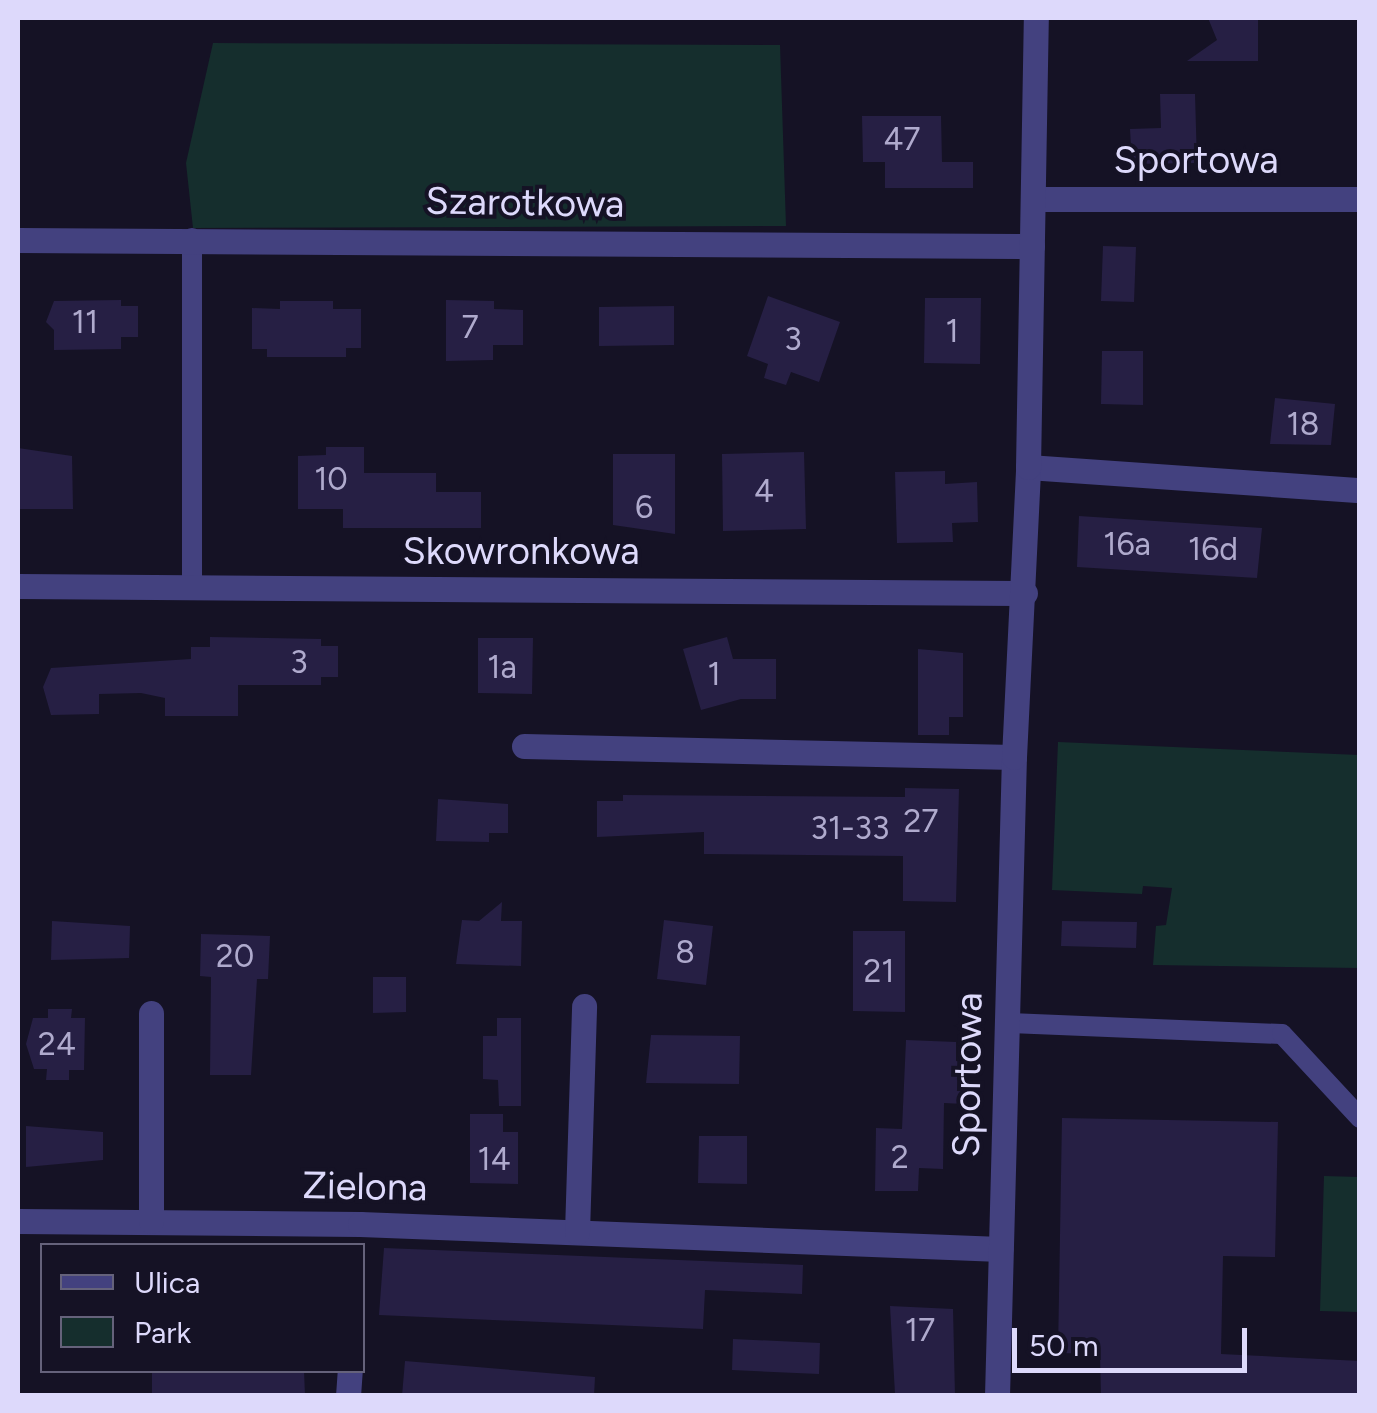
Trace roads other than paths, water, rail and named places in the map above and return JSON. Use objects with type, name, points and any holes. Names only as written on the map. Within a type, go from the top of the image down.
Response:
[{"type":"street","name":"Sportowa","points":[[997,1396],[1014,756],[1028,467],[1036,18]]},
{"type":"street","name":"Sportowa","points":[[1032,199],[1360,199]]},
{"type":"street","name":"Szarotkowa","points":[[18,240],[192,238],[1032,246]]},
{"type":"street","points":[[1028,467],[1360,490]]},
{"type":"street","name":"Skowronkowa","points":[[18,586],[1024,594]]},
{"type":"street","points":[[524,746],[1014,756]]},
{"type":"street","points":[[577,1232],[584,1006]]},
{"type":"street","points":[[150,1221],[151,1013]]},
{"type":"street","name":"Zielona","points":[[18,1221],[150,1221],[360,1235],[577,1232],[1001,1249]]},
{"type":"lane","points":[[192,238],[192,588]]},
{"type":"lane","points":[[1007,1023],[1282,1034],[1360,1118]]}]
